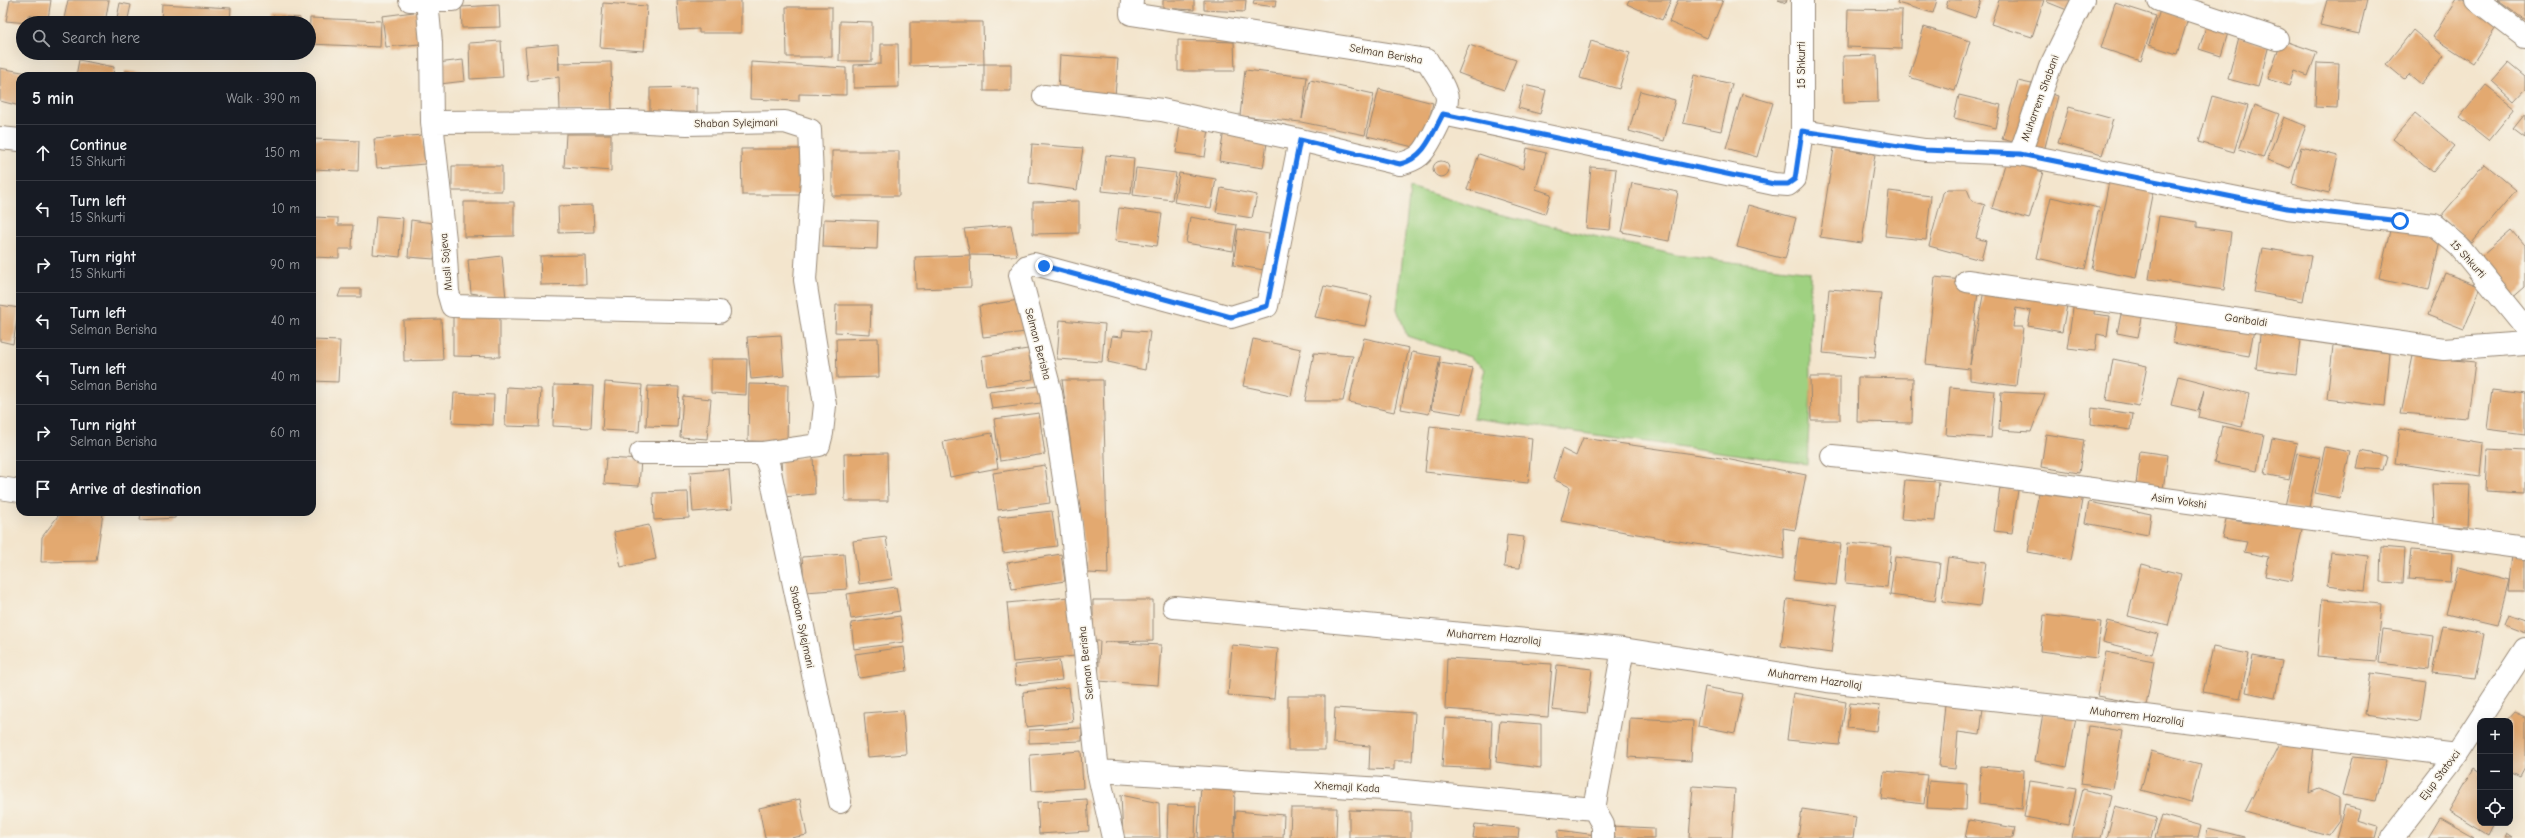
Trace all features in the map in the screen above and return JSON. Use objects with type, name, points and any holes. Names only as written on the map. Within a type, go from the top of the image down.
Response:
[{"type":"street","points":[[418,0],[453,0]]},
{"type":"street","name":"Musli Sojeva","points":[[418,0],[431,43],[432,122],[445,240],[448,292],[452,306],[719,312]]},
{"type":"street","name":"Selman Berisha","points":[[1044,96],[1162,110],[1300,140],[1400,164],[1410,161],[1421,154],[1443,114],[1447,98],[1442,84],[1427,60],[1131,14],[1132,0]]},
{"type":"street","name":"15 Shkurti","points":[[1443,114],[1774,184],[1788,184],[1795,179],[1802,131],[1802,0]]},
{"type":"street","name":"Muharrem Shabani","points":[[2020,154],[2050,68],[2083,0]]},
{"type":"street","points":[[2159,0],[2277,39]]},
{"type":"street","points":[[2477,0],[2525,37]]},
{"type":"street","name":"Shaban Sylejmani","points":[[432,122],[627,120],[687,124],[785,122],[810,130],[812,178],[805,280],[825,405],[819,445],[763,452],[641,453]]},
{"type":"street","name":"15 Shkurti","points":[[1802,131],[1925,150],[2020,154],[2287,208],[2434,225],[2459,246],[2525,327]]},
{"type":"street","points":[[0,138],[16,140]]},
{"type":"street","name":"Selman Berisha","points":[[1113,838],[1098,771],[1071,525],[1051,393],[1020,275],[1027,266],[1034,264],[1231,317],[1267,306],[1300,140]]},
{"type":"street","name":"Garibaldi","points":[[1967,281],[2444,348],[2525,343]]},
{"type":"street","name":"Shaban Sylejmani","points":[[763,452],[769,467],[840,802]]},
{"type":"street","name":"Asim Vokshi","points":[[1832,456],[1895,462],[2525,548]]},
{"type":"street","points":[[0,488],[16,490]]},
{"type":"street","name":"Muharrem Hazrollaj","points":[[1174,607],[1623,649],[1827,681],[2456,754]]},
{"type":"street","points":[[1603,838],[1603,825],[1594,809],[1623,649]]},
{"type":"street","name":"Ejup Statovci","points":[[2392,838],[2456,754],[2525,649]]},
{"type":"street","name":"Xhemajl Kada","points":[[1098,771],[1383,789],[1594,809]]},
{"type":"green space","points":[[1410,187],[1490,212],[1676,255],[1810,272],[1811,388],[1807,464],[1473,418],[1485,369],[1470,357],[1407,336],[1397,309]]},
{"type":"building","points":[[10,0],[51,0],[48,16],[16,16],[16,22],[6,21]]},
{"type":"building","points":[[68,0],[109,0],[106,16],[65,16]]},
{"type":"building","points":[[677,0],[741,0],[741,33],[699,33],[699,29],[679,30]]},
{"type":"building","points":[[1163,0],[1194,0],[1194,10],[1163,8]]},
{"type":"building","points":[[1204,0],[1246,0],[1245,12],[1204,10]]},
{"type":"building","points":[[1254,0],[1276,0],[1275,7],[1253,4]]},
{"type":"building","points":[[1629,0],[1671,0],[1662,20],[1627,4]]},
{"type":"building","points":[[1678,0],[1723,0],[1707,38],[1669,22]]},
{"type":"building","points":[[1778,0],[1787,0],[1786,3]]},
{"type":"building","points":[[1898,0],[1937,0],[1933,13],[1897,3]]},
{"type":"building","points":[[1948,0],[1981,0],[1975,18],[1946,8]]},
{"type":"building","points":[[1999,0],[2044,0],[2032,37],[1991,24]]},
{"type":"building","points":[[2047,0],[2094,0],[2087,18],[2047,2]]},
{"type":"building","points":[[2327,0],[2367,0],[2359,34],[2320,25]]},
{"type":"building","points":[[2456,0],[2464,0],[2499,23],[2473,63],[2433,37]]},
{"type":"building","points":[[2497,0],[2525,0],[2525,20]]},
{"type":"building","points":[[120,3],[131,5],[129,16],[117,16]]},
{"type":"building","points":[[603,3],[647,6],[644,51],[600,48]]},
{"type":"building","points":[[2115,3],[2156,16],[2141,61],[2101,48]]},
{"type":"building","points":[[162,4],[231,8],[230,16],[161,16]]},
{"type":"building","points":[[499,5],[500,27],[462,28],[461,7]]},
{"type":"building","points":[[786,7],[832,7],[832,57],[787,57]]},
{"type":"building","points":[[1848,9],[1902,10],[1901,49],[1847,47]]},
{"type":"building","points":[[2160,10],[2188,19],[2177,54],[2149,45]]},
{"type":"building","points":[[422,11],[431,43],[386,47],[382,16]]},
{"type":"building","points":[[316,18],[381,21],[380,47],[316,44]]},
{"type":"building","points":[[2208,20],[2230,26],[2221,56],[2199,49]]},
{"type":"building","points":[[840,21],[872,22],[872,61],[839,61]]},
{"type":"building","points":[[910,22],[983,22],[984,64],[910,66]]},
{"type":"building","points":[[1924,27],[1970,41],[1955,91],[1909,77]]},
{"type":"building","points":[[2413,30],[2444,56],[2421,84],[2409,74],[2404,79],[2386,64]]},
{"type":"building","points":[[2239,37],[2269,45],[2258,87],[2228,79]]},
{"type":"building","points":[[1178,40],[1234,42],[1235,71],[1178,71]]},
{"type":"building","points":[[2282,40],[2317,52],[2308,76],[2294,71],[2289,86],[2268,79]]},
{"type":"building","points":[[501,41],[503,77],[470,79],[469,43]]},
{"type":"building","points":[[1591,41],[1630,53],[1619,89],[1580,78]]},
{"type":"building","points":[[558,44],[559,70],[559,63],[611,62],[612,111],[560,111],[559,77],[528,81],[525,47]]},
{"type":"building","points":[[881,44],[898,44],[899,87],[854,88],[854,65],[881,64]]},
{"type":"building","points":[[1469,45],[1516,60],[1504,90],[1458,73]]},
{"type":"building","points":[[1060,55],[1118,59],[1115,96],[1058,92]]},
{"type":"building","points":[[1877,55],[1878,102],[1844,103],[1843,56]]},
{"type":"building","points":[[79,60],[114,67],[113,72],[77,72]]},
{"type":"building","points":[[463,60],[465,81],[440,84],[437,63]]},
{"type":"building","points":[[751,62],[846,68],[846,95],[799,94],[799,101],[750,99]]},
{"type":"building","points":[[2317,63],[2339,64],[2337,108],[2315,107]]},
{"type":"building","points":[[2508,63],[2525,77],[2525,89],[2514,101],[2492,81]]},
{"type":"building","points":[[984,64],[1011,64],[1011,91],[984,91]]},
{"type":"building","points":[[0,68],[22,72],[16,72],[16,105],[0,101]]},
{"type":"building","points":[[1245,70],[1307,77],[1302,119],[1310,80],[1374,94],[1365,135],[1301,122],[1240,116]]},
{"type":"building","points":[[1694,75],[1732,84],[1721,131],[1683,123]]},
{"type":"building","points":[[2018,81],[2036,85],[2035,89],[2058,96],[2044,151],[2002,139]]},
{"type":"building","points":[[1524,85],[1546,90],[1540,114],[1518,108]]},
{"type":"building","points":[[2486,85],[2515,108],[2489,140],[2460,117]]},
{"type":"building","points":[[697,87],[697,112],[650,113],[650,88]]},
{"type":"building","points":[[1379,89],[1433,103],[1422,149],[1367,136]]},
{"type":"building","points":[[1640,91],[1675,100],[1664,141],[1629,131]]},
{"type":"building","points":[[1742,94],[1773,103],[1757,157],[1726,148]]},
{"type":"building","points":[[1959,95],[2001,105],[1996,128],[1954,118]]},
{"type":"building","points":[[2212,96],[2248,106],[2234,152],[2199,142]]},
{"type":"building","points":[[2255,105],[2279,114],[2263,158],[2239,150]]},
{"type":"building","points":[[2069,107],[2113,119],[2102,155],[2058,143]]},
{"type":"building","points":[[2415,113],[2455,146],[2433,172],[2393,139]]},
{"type":"building","points":[[2525,114],[2525,138],[2513,129]]},
{"type":"building","points":[[2284,117],[2306,126],[2290,168],[2267,160]]},
{"type":"building","points":[[1180,124],[1209,129],[1205,157],[1176,153]]},
{"type":"building","points":[[1224,130],[1268,137],[1263,168],[1219,161]]},
{"type":"building","points":[[566,134],[611,134],[611,171],[564,167]]},
{"type":"building","points":[[422,135],[425,164],[377,168],[374,139]]},
{"type":"building","points":[[316,139],[359,141],[358,171],[316,169]]},
{"type":"building","points":[[1032,144],[1083,148],[1077,190],[1029,183]]},
{"type":"building","points":[[2301,147],[2338,156],[2329,193],[2292,184]]},
{"type":"building","points":[[1527,148],[1546,153],[1536,189],[1551,194],[1545,214],[1467,189],[1479,154],[1523,169]]},
{"type":"building","points":[[1834,148],[1875,154],[1862,243],[1820,237]]},
{"type":"building","points":[[741,149],[802,149],[802,195],[742,195]]},
{"type":"building","points":[[832,151],[899,151],[899,196],[832,196]]},
{"type":"building","points":[[1106,155],[1134,158],[1131,194],[1102,191]]},
{"type":"building","points":[[1441,161],[1448,166],[1449,169],[1444,176],[1441,177],[1434,172],[1433,169],[1438,162]]},
{"type":"building","points":[[2006,161],[2043,172],[2029,219],[1992,208]]},
{"type":"building","points":[[2485,164],[2516,190],[2472,242],[2441,216]]},
{"type":"building","points":[[452,166],[502,166],[502,191],[452,191]]},
{"type":"building","points":[[1591,167],[1616,169],[1610,230],[1586,228]]},
{"type":"building","points":[[1136,168],[1176,173],[1172,200],[1133,195]]},
{"type":"building","points":[[1179,173],[1216,179],[1211,208],[1174,202]]},
{"type":"building","points":[[2109,181],[2153,190],[2136,278],[2092,269]]},
{"type":"building","points":[[1632,183],[1678,192],[1669,241],[1622,232]]},
{"type":"building","points":[[1221,188],[1257,195],[1252,218],[1216,212]]},
{"type":"building","points":[[1947,189],[1967,189],[1972,201],[1985,205],[1976,238],[1986,241],[1981,260],[1929,246],[1943,193]]},
{"type":"building","points":[[1889,191],[1931,196],[1926,240],[1885,236]]},
{"type":"building","points":[[2051,197],[2099,208],[2085,269],[2037,258]]},
{"type":"building","points":[[1079,201],[1079,233],[1033,234],[1033,202]]},
{"type":"building","points":[[464,202],[514,202],[514,236],[464,237]]},
{"type":"building","points":[[593,205],[594,232],[559,233],[558,206]]},
{"type":"building","points":[[1748,205],[1796,218],[1785,259],[1737,247]]},
{"type":"building","points":[[1119,208],[1162,214],[1157,246],[1115,241]]},
{"type":"building","points":[[376,216],[403,218],[400,257],[373,254]]},
{"type":"building","points":[[2159,216],[2197,222],[2197,227],[2231,232],[2224,290],[2149,279]]},
{"type":"building","points":[[316,217],[338,218],[338,225],[353,225],[352,249],[339,249],[339,258],[316,257]]},
{"type":"building","points":[[1190,217],[1237,225],[1233,251],[1186,243]]},
{"type":"building","points":[[824,219],[878,221],[877,249],[823,247]]},
{"type":"building","points":[[411,220],[439,224],[434,259],[408,257]]},
{"type":"building","points":[[1011,225],[1017,256],[970,255],[964,229]]},
{"type":"building","points":[[2391,226],[2441,237],[2429,290],[2379,279]]},
{"type":"building","points":[[1238,229],[1269,234],[1264,270],[1233,265]]},
{"type":"building","points":[[2512,230],[2525,245],[2525,287],[2510,300],[2476,261]]},
{"type":"building","points":[[2262,248],[2311,256],[2303,301],[2254,292]]},
{"type":"building","points":[[585,255],[586,284],[541,285],[540,256]]},
{"type":"building","points":[[970,255],[971,287],[916,289],[915,257]]},
{"type":"building","points":[[502,256],[506,299],[471,293],[468,260]]},
{"type":"building","points":[[2445,273],[2481,287],[2464,329],[2428,315]]},
{"type":"building","points":[[1935,277],[1979,282],[1970,365],[1985,285],[2067,305],[2062,332],[2028,326],[2031,311],[2016,308],[2013,327],[2023,327],[2016,386],[1970,380],[1970,369],[1926,364]]},
{"type":"building","points":[[1324,286],[1372,296],[1365,326],[1315,317]]},
{"type":"building","points":[[341,289],[361,289],[361,297],[338,297]]},
{"type":"building","points":[[1829,289],[1881,293],[1875,358],[1823,353]]},
{"type":"building","points":[[1019,300],[1026,332],[983,337],[979,306]]},
{"type":"building","points":[[2074,302],[2095,305],[2094,314],[2110,316],[2107,336],[2097,334],[2095,351],[2067,348]]},
{"type":"building","points":[[0,305],[16,308],[16,326],[13,344],[0,341]]},
{"type":"building","points":[[836,305],[871,305],[870,334],[835,332]]},
{"type":"building","points":[[2123,305],[2144,308],[2138,337],[2117,333]]},
{"type":"building","points":[[453,315],[500,316],[500,357],[453,356]]},
{"type":"building","points":[[2177,318],[2254,330],[2249,356],[2173,343]]},
{"type":"building","points":[[441,319],[443,360],[404,361],[403,320]]},
{"type":"building","points":[[1060,320],[1105,324],[1102,362],[1057,359]]},
{"type":"building","points":[[2261,327],[2301,332],[2296,374],[2256,369]]},
{"type":"building","points":[[1123,330],[1150,332],[1145,370],[1108,362],[1112,336],[1122,337]]},
{"type":"building","points":[[781,335],[784,376],[751,379],[747,337]]},
{"type":"building","points":[[878,338],[879,377],[837,378],[836,339]]},
{"type":"building","points":[[1364,338],[1409,348],[1394,412],[1349,402]]},
{"type":"building","points":[[1253,339],[1301,349],[1291,396],[1243,386]]},
{"type":"building","points":[[316,340],[340,341],[338,382],[316,381]]},
{"type":"building","points":[[2333,346],[2390,353],[2385,406],[2327,399]]},
{"type":"building","points":[[1028,349],[1033,379],[986,386],[982,356]]},
{"type":"building","points":[[1412,352],[1440,357],[1429,414],[1401,409]]},
{"type":"building","points":[[1314,353],[1353,356],[1343,401],[1305,401]]},
{"type":"building","points":[[2413,356],[2475,362],[2468,418],[2401,413]]},
{"type":"building","points":[[711,359],[747,359],[746,395],[711,393]]},
{"type":"building","points":[[2113,359],[2147,366],[2139,406],[2106,400]]},
{"type":"building","points":[[1440,363],[1473,368],[1462,414],[1431,409]]},
{"type":"building","points":[[2178,376],[2249,394],[2242,427],[2198,417],[2204,390],[2198,411],[2171,405]]},
{"type":"building","points":[[1810,377],[1840,377],[1840,420],[1811,420]]},
{"type":"building","points":[[1858,377],[1913,378],[1912,423],[1857,422]]},
{"type":"building","points":[[1062,380],[1103,380],[1108,574],[1088,573]]},
{"type":"building","points":[[605,382],[642,385],[639,432],[602,430]]},
{"type":"building","points":[[749,384],[788,385],[787,442],[748,441]]},
{"type":"building","points":[[554,385],[593,386],[591,428],[553,426]]},
{"type":"building","points":[[648,386],[679,387],[677,427],[646,426]]},
{"type":"building","points":[[1039,386],[1041,403],[992,409],[989,392]]},
{"type":"building","points":[[507,387],[541,389],[539,427],[505,426]]},
{"type":"building","points":[[1950,387],[1995,391],[1991,438],[1946,435]]},
{"type":"building","points":[[2492,390],[2525,394],[2525,434],[2487,429]]},
{"type":"building","points":[[2001,392],[2045,394],[2031,432],[1999,430]]},
{"type":"building","points":[[454,393],[494,395],[493,425],[452,423]]},
{"type":"building","points":[[683,396],[711,399],[707,439],[680,437]]},
{"type":"building","points":[[2092,408],[2133,414],[2131,430],[2091,424]]},
{"type":"building","points":[[1039,413],[1045,454],[1000,461],[994,419]]},
{"type":"building","points":[[1430,426],[1532,438],[1528,483],[1425,472]]},
{"type":"building","points":[[2222,426],[2264,435],[2257,471],[2214,463]]},
{"type":"building","points":[[2400,429],[2483,443],[2480,476],[2395,463]]},
{"type":"building","points":[[992,433],[998,468],[950,477],[943,442]]},
{"type":"building","points":[[2046,434],[2084,440],[2079,473],[2041,467]]},
{"type":"building","points":[[1583,438],[1721,458],[1806,475],[1795,530],[1783,528],[1784,559],[1561,521],[1570,487],[1553,479],[1562,449],[1576,456]]},
{"type":"building","points":[[2272,438],[2297,443],[2289,479],[2265,474]]},
{"type":"building","points":[[2325,447],[2350,452],[2340,498],[2315,493]]},
{"type":"building","points":[[2487,449],[2525,451],[2525,493],[2485,491]]},
{"type":"building","points":[[2140,451],[2168,455],[2163,489],[2136,485]]},
{"type":"building","points":[[2361,451],[2387,456],[2383,470],[2357,468]]},
{"type":"building","points":[[887,453],[888,501],[845,501],[844,454]]},
{"type":"building","points":[[2297,453],[2320,458],[2308,511],[2285,506]]},
{"type":"building","points":[[813,457],[815,494],[783,497],[781,460]]},
{"type":"building","points":[[606,458],[641,460],[639,486],[604,484]]},
{"type":"building","points":[[1045,465],[1050,503],[998,510],[993,473]]},
{"type":"building","points":[[729,469],[732,509],[693,512],[690,472]]},
{"type":"building","points":[[1905,480],[1939,482],[1935,521],[1901,519]]},
{"type":"building","points":[[2432,484],[2470,485],[2468,527],[2434,526]]},
{"type":"building","points":[[2040,487],[2083,495],[2071,560],[2028,552]]},
{"type":"building","points":[[2000,488],[2018,490],[2012,533],[1994,531]]},
{"type":"building","points":[[688,492],[689,518],[654,520],[653,493]]},
{"type":"building","points":[[2089,502],[2151,514],[2148,535],[2085,523]]},
{"type":"building","points":[[1052,511],[1057,546],[1003,553],[998,517]]},
{"type":"building","points":[[2251,515],[2303,524],[2292,581],[2265,576],[2269,557],[2244,552],[2247,542],[2222,538],[2226,519],[2250,523]]},
{"type":"building","points":[[58,516],[103,516],[96,561],[41,562],[42,537]]},
{"type":"building","points":[[140,516],[175,516],[175,518],[140,520]]},
{"type":"building","points":[[649,525],[656,559],[621,567],[614,532]]},
{"type":"building","points":[[1507,535],[1524,537],[1520,568],[1504,567]]},
{"type":"building","points":[[886,537],[892,579],[859,584],[853,541]]},
{"type":"building","points":[[1799,538],[1841,544],[1836,585],[1793,580]]},
{"type":"building","points":[[1848,543],[1891,547],[1887,587],[1845,583]]},
{"type":"building","points":[[2381,547],[2405,549],[2403,583],[2380,582]]},
{"type":"building","points":[[2411,550],[2452,553],[2450,582],[2408,579]]},
{"type":"building","points":[[2331,552],[2369,556],[2365,591],[2327,586]]},
{"type":"building","points":[[844,554],[847,589],[805,592],[802,557]]},
{"type":"building","points":[[1061,554],[1065,581],[1012,589],[1007,563]]},
{"type":"building","points":[[2512,555],[2525,555],[2525,592],[2508,592]]},
{"type":"building","points":[[1895,557],[1940,563],[1935,601],[1890,595]]},
{"type":"building","points":[[1948,557],[1986,562],[1980,606],[1942,601]]},
{"type":"building","points":[[2141,564],[2181,574],[2168,626],[2128,616]]},
{"type":"building","points":[[2458,567],[2509,580],[2497,626],[2446,614]]},
{"type":"building","points":[[896,587],[900,611],[851,619],[847,594]]},
{"type":"building","points":[[1069,597],[1075,656],[1013,662],[1007,603]]},
{"type":"building","points":[[1787,599],[1837,606],[1831,653],[1781,646]]},
{"type":"building","points":[[2322,599],[2382,604],[2377,661],[2317,656]]},
{"type":"building","points":[[1093,600],[1153,600],[1153,641],[1104,642],[1161,645],[1158,685],[1098,681],[1100,641],[1093,641]]},
{"type":"building","points":[[2508,614],[2525,620],[2525,632],[2504,624]]},
{"type":"building","points":[[2044,615],[2101,622],[2097,658],[2040,651]]},
{"type":"building","points":[[900,616],[904,642],[854,649],[851,623]]},
{"type":"building","points":[[2108,621],[2158,634],[2152,654],[2103,642]]},
{"type":"building","points":[[2443,626],[2484,634],[2475,678],[2433,673]]},
{"type":"building","points":[[2383,629],[2434,636],[2430,669],[2379,663]]},
{"type":"building","points":[[1232,645],[1278,649],[1274,699],[1228,695]]},
{"type":"building","points":[[904,647],[907,671],[859,678],[855,654]]},
{"type":"building","points":[[2213,647],[2249,654],[2240,699],[2203,692]]},
{"type":"building","points":[[2106,652],[2154,661],[2146,705],[2097,696]]},
{"type":"building","points":[[2253,656],[2282,661],[2275,698],[2246,692]]},
{"type":"building","points":[[1447,658],[1552,664],[1548,717],[1445,709]]},
{"type":"building","points":[[1059,660],[1062,680],[1016,685],[1014,665]]},
{"type":"building","points":[[1557,665],[1592,669],[1587,714],[1552,710]]},
{"type":"building","points":[[2371,673],[2426,681],[2420,722],[2365,714]]},
{"type":"building","points":[[1069,687],[1073,722],[1026,727],[1023,692]]},
{"type":"building","points":[[1705,687],[1743,694],[1735,733],[1698,726]]},
{"type":"building","points":[[1793,693],[1846,702],[1839,745],[1787,740]]},
{"type":"building","points":[[1288,696],[1325,696],[1325,750],[1288,750]]},
{"type":"building","points":[[1850,703],[1880,706],[1877,731],[1847,728]]},
{"type":"building","points":[[1945,704],[1983,708],[1980,735],[1958,732],[1955,769],[1939,767]]},
{"type":"building","points":[[1335,708],[1415,713],[1412,761],[1394,761],[1394,770],[1369,769],[1370,746],[1333,743]]},
{"type":"building","points":[[903,710],[906,754],[868,757],[864,713]]},
{"type":"building","points":[[2043,713],[2076,718],[2067,767],[2035,761]]},
{"type":"building","points":[[2514,713],[2525,718],[2525,768],[2520,777],[2513,774],[2513,718],[2510,718]]},
{"type":"building","points":[[1445,718],[1492,721],[1490,769],[1442,767]]},
{"type":"building","points":[[1630,718],[1693,721],[1691,761],[1628,757]]},
{"type":"building","points":[[1500,721],[1541,724],[1541,768],[1496,762]]},
{"type":"building","points":[[2089,726],[2122,731],[2113,789],[2081,784]]},
{"type":"building","points":[[1082,728],[1082,741],[1029,743],[1029,730]]},
{"type":"building","points":[[2279,744],[2314,746],[2309,793],[2319,789],[2339,798],[2339,820],[2328,835],[2245,812]]},
{"type":"building","points":[[1081,751],[1083,788],[1032,791],[1030,755]]},
{"type":"building","points":[[2151,751],[2201,764],[2191,803],[2141,790]]},
{"type":"building","points":[[2352,757],[2386,760],[2376,801],[2342,795]]},
{"type":"building","points":[[1981,766],[2024,770],[2022,809],[1979,804]]},
{"type":"building","points":[[2474,768],[2477,770],[2477,826],[2492,826],[2488,835],[2449,811]]},
{"type":"building","points":[[1884,771],[1927,775],[1924,804],[1881,799]]},
{"type":"building","points":[[1929,781],[1967,784],[1966,810],[1927,808]]},
{"type":"building","points":[[2030,781],[2076,788],[2069,825],[2024,817]]},
{"type":"building","points":[[1201,785],[1235,787],[1234,838],[1198,838]]},
{"type":"building","points":[[1693,786],[1735,789],[1732,838],[1689,838]]},
{"type":"building","points":[[2083,789],[2111,796],[2101,838],[2071,837]]},
{"type":"building","points":[[1121,795],[1159,803],[1160,838],[1123,838]]},
{"type":"building","points":[[800,799],[807,835],[791,838],[765,838],[759,808]]},
{"type":"building","points":[[1087,799],[1089,831],[1039,834],[1037,802]]},
{"type":"building","points":[[1168,805],[1196,806],[1195,838],[1167,838]]},
{"type":"building","points":[[2345,805],[2361,809],[2358,821],[2378,827],[2375,838],[2336,838]]},
{"type":"building","points":[[2115,806],[2157,817],[2151,838],[2107,838]]},
{"type":"building","points":[[1291,808],[1337,808],[1336,838],[1290,838]]},
{"type":"building","points":[[1802,809],[1856,817],[1853,838],[1798,838]]},
{"type":"building","points":[[1349,810],[1411,812],[1411,838],[1349,838]]},
{"type":"building","points":[[1236,811],[1284,815],[1283,838],[1234,838]]},
{"type":"building","points":[[2162,815],[2201,826],[2198,838],[2155,838]]},
{"type":"building","points":[[2440,818],[2475,838],[2428,838]]},
{"type":"building","points":[[1969,820],[2015,828],[2013,838],[1965,838]]},
{"type":"building","points":[[1475,824],[1519,828],[1518,838],[1473,838]]},
{"type":"building","points":[[1611,826],[1654,828],[1654,838],[1610,838]]},
{"type":"building","points":[[2208,828],[2244,837],[2244,838],[2206,838]]},
{"type":"building","points":[[1558,830],[1596,835],[1596,838],[1558,838]]},
{"type":"building","points":[[2506,834],[2512,838],[2504,838]]},
{"type":"route","points":[[1044,266],[1231,317],[1237,317],[1267,306],[1300,140],[1400,164],[1410,161],[1421,154],[1443,114],[1774,184],[1788,184],[1795,179],[1802,131],[1925,150],[2020,154],[2200,189],[2287,208],[2400,221]]}]
